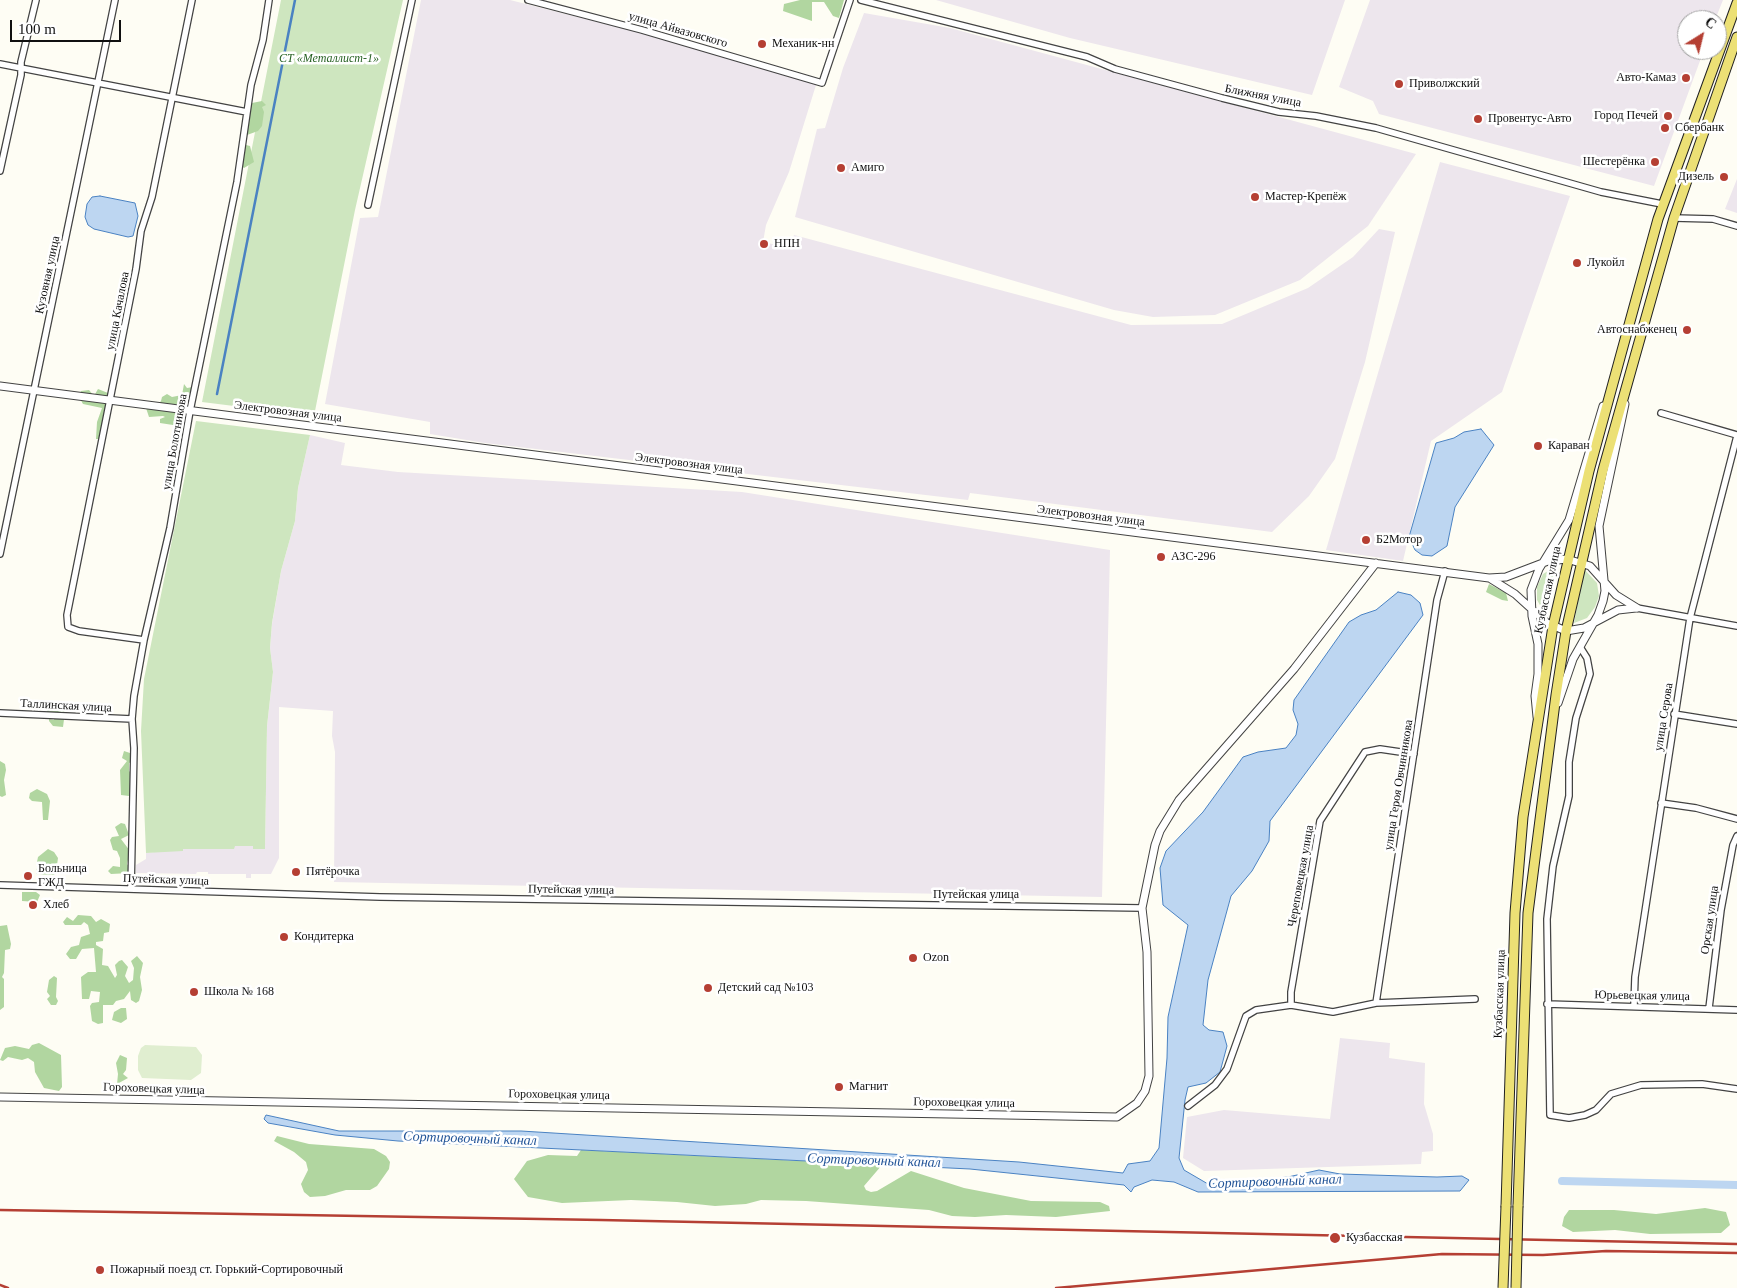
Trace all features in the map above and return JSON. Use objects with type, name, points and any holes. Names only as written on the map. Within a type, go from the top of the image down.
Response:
[{"type":"main road","name":"Кузбасская улица","points":[[1503,1288],[1515,913],[1523,817],[1553,626],[1567,559],[1662,204],[1737,3]]},
{"type":"main road","name":"Кузбасская улица","points":[[1516,1288],[1528,913],[1551,727],[1566,630],[1603,470],[1674,218],[1737,37]]},
{"type":"street","points":[[0,170],[36,0]]},
{"type":"street","name":"Кузовная улица","points":[[0,554],[115,0]]},
{"type":"street","name":"улица Качалова","points":[[144,640],[79,631],[68,627],[67,614],[111,400],[136,269],[141,231],[152,197],[192,0]]},
{"type":"street","name":"улица Болотникова","points":[[131,890],[134,748],[132,719],[144,640],[170,528],[190,410],[237,182],[247,112],[269,0]]},
{"type":"street","points":[[368,204],[412,0]]},
{"type":"street","name":"улица Айвазовского","points":[[528,0],[642,30],[822,83],[850,0]]},
{"type":"street","name":"Ближняя улица","points":[[861,0],[1087,57],[1115,68],[1222,98],[1279,112],[1376,128],[1600,192],[1662,204]]},
{"type":"street","points":[[0,64],[247,112]]},
{"type":"street","points":[[1674,218],[1713,219],[1737,226]]},
{"type":"street","points":[[1537,724],[1535,696],[1538,674],[1538,644],[1531,609],[1531,590],[1541,565],[1569,520],[1602,408],[1615,379]]},
{"type":"street","points":[[1551,727],[1564,683],[1603,601],[1604,581],[1598,526],[1624,412],[1627,384]]},
{"type":"street","name":"Электровозная улица","points":[[0,386],[1194,542],[1445,571],[1489,578]]},
{"type":"street","points":[[1661,414],[1737,435]]},
{"type":"street","name":"улица Серова","points":[[1634,1006],[1634,977],[1690,618],[1737,435]]},
{"type":"street","points":[[1489,578],[1517,574],[1555,560],[1567,559],[1581,562],[1598,572],[1616,595],[1637,608],[1737,626]]},
{"type":"street","points":[[1142,908],[1155,845],[1174,808],[1294,669],[1376,563]]},
{"type":"street","name":"улица Героя Овчинникова","points":[[1376,1003],[1437,600],[1445,571]]},
{"type":"street","points":[[1489,578],[1508,589],[1553,626],[1566,630],[1584,628],[1610,613],[1637,608]]},
{"type":"street","points":[[1580,647],[1587,658],[1590,674],[1576,718],[1569,762],[1569,796],[1550,883],[1547,919],[1550,1115],[1569,1118],[1585,1114],[1596,1110],[1611,1094],[1641,1085],[1702,1084],[1737,1090]]},
{"type":"street","name":"Таллинская улица","points":[[0,712],[132,719]]},
{"type":"street","points":[[1674,714],[1737,724]]},
{"type":"street","name":"Череповецкая улица","points":[[1291,1006],[1291,992],[1320,821],[1365,752],[1380,749],[1414,754]]},
{"type":"street","points":[[1661,803],[1696,808],[1737,819]]},
{"type":"street","name":"Орская улица","points":[[1709,1008],[1721,910],[1733,846],[1737,836]]},
{"type":"street","name":"Путейская улица","points":[[0,885],[380,897],[1142,908]]},
{"type":"street","name":"Гороховецкая улица","points":[[0,1097],[1117,1117],[1137,1103],[1145,1091],[1148,1076],[1147,952],[1142,908]]},
{"type":"street","points":[[1188,1106],[1215,1085],[1227,1069],[1246,1016],[1256,1010],[1291,1006],[1333,1012],[1376,1003],[1475,999]]},
{"type":"street","name":"Юрьевецкая улица","points":[[1547,1004],[1737,1010]]},
{"type":"shaded area","points":[[421,0],[510,0],[677,42],[816,85],[789,172],[766,225],[763,242],[791,248],[794,235],[1131,325],[1222,324],[1308,288],[1353,257],[1379,229],[1395,232],[1365,362],[1335,459],[1309,496],[1272,532],[970,493],[968,500],[485,443],[430,434],[430,422],[325,404],[360,218],[378,217]]},
{"type":"shaded area","points":[[936,0],[1345,0],[1312,95],[1070,38]]},
{"type":"shaded area","points":[[1370,0],[1723,0],[1719,10],[1677,10],[1677,60],[1700,60],[1654,186],[1379,114],[1373,101],[1339,87]]},
{"type":"shaded area","points":[[864,13],[950,28],[1416,154],[1368,226],[1300,280],[1215,315],[1153,317],[1114,310],[795,217],[817,129],[825,128],[843,68]]},
{"type":"shaded area","points":[[1440,162],[1570,196],[1502,392],[1431,441],[1403,561],[1326,550]]},
{"type":"shaded area","points":[[1737,179],[1737,213],[1725,209]]},
{"type":"shaded area","points":[[310,435],[345,443],[341,465],[398,472],[742,492],[1110,550],[1102,897],[334,882],[335,752],[332,736],[333,711],[279,707],[279,858],[271,874],[251,874],[251,878],[246,878],[246,874],[208,874],[208,872],[197,872],[196,874],[136,873],[136,865],[146,859],[146,853],[183,849],[234,849],[234,846],[253,846],[265,849],[267,726],[273,672],[270,648],[272,624],[281,571],[295,521],[298,488]]},
{"type":"shaded area","points":[[1340,1038],[1390,1043],[1389,1058],[1425,1063],[1424,1104],[1433,1134],[1433,1151],[1422,1152],[1421,1164],[1204,1171],[1183,1158],[1187,1117],[1224,1110],[1330,1119]]},
{"type":"green space","name":"СТ «Металлист-1»","points":[[281,0],[403,0],[355,210],[314,416],[202,402]]},
{"type":"green space","points":[[800,0],[844,0],[839,18],[833,16],[824,2],[812,2],[812,21],[783,11],[784,4]]},
{"type":"green space","points":[[262,101],[266,105],[262,107],[264,112],[262,126],[258,131],[247,135],[247,117],[252,103]]},
{"type":"green space","points":[[246,145],[250,146],[254,162],[244,168],[237,161],[239,152]]},
{"type":"green space","points":[[184,384],[187,388],[193,387],[193,390],[191,393],[187,392],[184,404],[175,404],[175,412],[183,409],[185,413],[178,419],[178,424],[160,423],[160,419],[165,417],[163,416],[149,417],[146,408],[155,408],[162,397],[167,394],[172,397],[182,395]]},
{"type":"green space","points":[[98,389],[108,393],[105,407],[109,413],[99,439],[96,439],[97,422],[102,408],[83,404],[79,397],[81,391],[89,390],[94,396]]},
{"type":"green space","points":[[196,421],[310,435],[298,488],[295,521],[281,571],[272,623],[270,648],[273,672],[267,726],[265,849],[253,849],[253,846],[235,846],[234,849],[183,849],[183,851],[146,853],[141,731],[144,679]]},
{"type":"green space","points":[[1558,565],[1547,617],[1537,600],[1537,587],[1543,574]]},
{"type":"green space","points":[[1584,569],[1597,583],[1599,596],[1595,607],[1587,618],[1574,623]]},
{"type":"green space","points":[[1489,584],[1506,593],[1508,601],[1486,592]]},
{"type":"green space","points":[[48,705],[57,705],[65,712],[63,727],[53,726],[49,721],[49,719],[54,720],[55,715],[47,712]]},
{"type":"green space","points":[[124,751],[133,754],[129,763],[132,793],[129,796],[121,795],[120,770],[127,761],[122,758]]},
{"type":"green space","points":[[0,761],[5,764],[6,770],[4,780],[6,795],[2,797],[0,796]]},
{"type":"green space","points":[[37,789],[47,794],[50,801],[48,820],[43,820],[42,802],[32,801],[29,798],[30,793]]},
{"type":"green space","points":[[121,823],[125,824],[129,835],[121,839],[130,851],[127,864],[130,868],[130,873],[111,874],[108,871],[113,866],[120,867],[120,858],[117,851],[113,850],[110,840],[112,837],[119,836],[115,827]]},
{"type":"green space","points":[[48,849],[54,852],[58,858],[56,872],[54,875],[36,874],[37,868],[40,865],[37,862],[38,857]]},
{"type":"green space","points":[[22,892],[36,892],[40,895],[37,902],[22,901]]},
{"type":"green space","points":[[78,915],[91,916],[96,922],[101,919],[110,924],[109,932],[104,933],[103,941],[96,942],[96,945],[103,949],[102,965],[108,966],[115,978],[117,975],[115,965],[119,961],[122,960],[128,967],[125,976],[129,983],[133,980],[134,968],[131,961],[137,956],[143,963],[140,977],[142,990],[139,1001],[136,1003],[131,1000],[130,991],[124,999],[116,1001],[113,1005],[103,1005],[103,1023],[98,1024],[92,1021],[90,1006],[92,1003],[99,1002],[100,992],[91,991],[89,999],[82,999],[81,977],[88,972],[96,972],[94,948],[82,949],[76,959],[70,959],[66,954],[71,947],[79,945],[81,937],[90,934],[88,925],[84,922],[81,925],[65,925],[63,922],[67,917],[73,921]]},
{"type":"green space","points":[[7,925],[11,944],[10,949],[5,950],[4,973],[2,977],[4,979],[4,1007],[0,1010],[0,926]]},
{"type":"green space","points":[[54,976],[57,978],[56,997],[58,1001],[56,1005],[51,1005],[47,999],[50,996],[47,992],[49,980]]},
{"type":"green space","points":[[121,1008],[126,1008],[127,1019],[121,1023],[112,1020],[114,1012]]},
{"type":"green space","points":[[39,1043],[61,1055],[62,1087],[59,1091],[44,1088],[35,1072],[34,1062],[28,1058],[22,1060],[8,1057],[3,1061],[0,1060],[5,1048],[15,1046],[29,1049],[32,1045]]},
{"type":"green space","points":[[145,1045],[196,1047],[202,1055],[201,1073],[191,1080],[142,1078],[138,1070],[138,1056],[141,1048]]},
{"type":"green space","points":[[120,1055],[127,1058],[126,1070],[123,1074],[128,1078],[117,1084],[116,1063]]},
{"type":"green space","points":[[277,1136],[309,1144],[374,1149],[386,1156],[390,1162],[389,1169],[377,1186],[370,1190],[346,1190],[325,1196],[310,1197],[304,1192],[301,1184],[308,1170],[306,1162],[294,1152],[274,1141]]},
{"type":"green space","points":[[581,1150],[882,1165],[864,1186],[866,1190],[871,1192],[877,1191],[911,1171],[964,1188],[1031,1201],[1100,1202],[1109,1206],[1110,1211],[1056,1217],[1006,1215],[975,1217],[952,1216],[929,1210],[806,1201],[761,1200],[746,1204],[715,1206],[631,1200],[562,1203],[528,1197],[514,1179],[527,1161],[548,1155],[577,1156]]},
{"type":"green space","points":[[1705,1208],[1726,1212],[1730,1225],[1721,1233],[1650,1234],[1615,1230],[1573,1232],[1562,1226],[1564,1217],[1569,1210],[1614,1210],[1656,1214]]},
{"type":"water","points":[[100,196],[135,203],[138,216],[133,236],[128,237],[94,229],[88,225],[85,217],[87,204],[92,197]]},
{"type":"water","points":[[1481,429],[1494,445],[1455,507],[1447,546],[1432,556],[1422,555],[1415,550],[1409,537],[1436,443],[1454,438],[1464,432]]},
{"type":"water","points":[[1398,592],[1411,595],[1420,603],[1423,615],[1270,821],[1269,841],[1252,871],[1231,896],[1208,980],[1203,1025],[1209,1030],[1223,1032],[1227,1046],[1220,1072],[1206,1083],[1188,1087],[1179,1158],[1184,1170],[1208,1184],[1288,1177],[1319,1170],[1340,1174],[1462,1176],[1469,1180],[1460,1191],[1198,1192],[1174,1182],[1152,1180],[1134,1187],[1131,1192],[1124,1185],[970,1169],[398,1141],[335,1135],[268,1123],[264,1119],[266,1115],[339,1131],[521,1131],[1019,1162],[1123,1173],[1128,1164],[1150,1161],[1159,1148],[1167,1058],[1168,1017],[1188,925],[1163,905],[1160,868],[1166,851],[1203,812],[1243,757],[1258,752],[1286,748],[1296,735],[1298,724],[1293,710],[1294,700],[1349,622],[1361,615],[1376,610]]},
{"type":"waterway","points":[[217,394],[295,0]]},
{"type":"waterway","name":"Сортировочный канал","points":[[1562,1181],[1737,1185]]},
{"type":"railway","points":[[0,1210],[601,1220],[1737,1244]]},
{"type":"railway","points":[[1056,1288],[1442,1254],[1543,1255],[1606,1251],[1737,1253]]},
{"type":"railway","points":[[0,1285],[8,1288]]},
{"type":"place","name":"Механик-нн","points":[[762,44]]},
{"type":"place","name":"Авто-Камаз","points":[[1686,78]]},
{"type":"place","name":"Приволжский","points":[[1399,84]]},
{"type":"place","name":"Город Печей","points":[[1668,116]]},
{"type":"place","name":"Провентус-Авто","points":[[1478,119]]},
{"type":"place","name":"Сбербанк","points":[[1665,128]]},
{"type":"place","name":"Шестерёнка","points":[[1655,162]]},
{"type":"place","name":"Амиго","points":[[841,168]]},
{"type":"place","name":"Дизель","points":[[1724,177]]},
{"type":"place","name":"Мастер-Крепёж","points":[[1255,197]]},
{"type":"place","name":"НПН","points":[[764,244]]},
{"type":"place","name":"Лукойл","points":[[1577,263]]},
{"type":"place","name":"Автоснабженец","points":[[1687,330]]},
{"type":"place","name":"Караван","points":[[1538,446]]},
{"type":"place","name":"Б2Мотор","points":[[1366,540]]},
{"type":"place","name":"АЗС-296","points":[[1161,557]]},
{"type":"place","name":"Пятёрочка","points":[[296,872]]},
{"type":"place","name":"Больница ГЖД","points":[[28,876]]},
{"type":"place","name":"Хлеб","points":[[33,905]]},
{"type":"place","name":"Кондитерка","points":[[284,937]]},
{"type":"place","name":"Ozon","points":[[913,958]]},
{"type":"place","name":"Детский сад №103","points":[[708,988]]},
{"type":"place","name":"Школа № 168","points":[[194,992]]},
{"type":"place","name":"Магнит","points":[[839,1087]]},
{"type":"place","name":"Кузбасская","points":[[1335,1238]]},
{"type":"place","name":"Пожарный поезд ст. Горький-Сортировочный","points":[[100,1270]]}]
